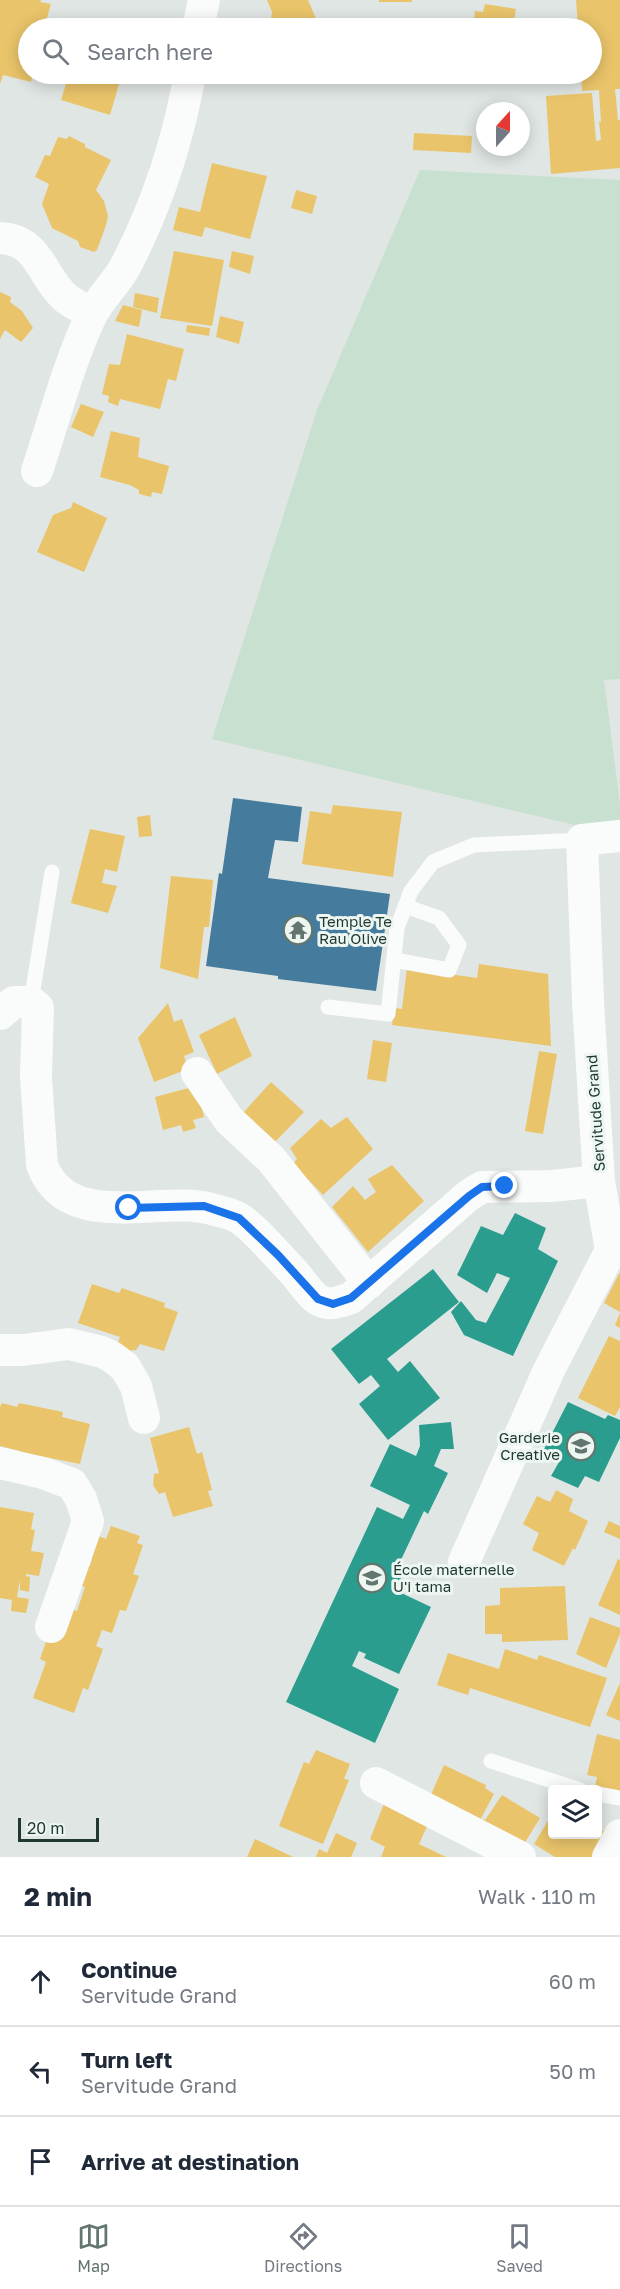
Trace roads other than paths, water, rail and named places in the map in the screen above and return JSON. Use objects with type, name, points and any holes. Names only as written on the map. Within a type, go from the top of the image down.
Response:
[{"type":"street","points":[[200,18],[204,0]]},
{"type":"street","points":[[37,471],[81,340],[93,313],[124,269],[155,201],[175,145],[188,84]]},
{"type":"street","points":[[0,238],[12,239],[24,244],[67,299],[93,313]]},
{"type":"street","points":[[582,840],[620,836]]},
{"type":"street","name":"Servitude Grand","points":[[31,1002],[38,1008],[39,1016],[36,1077],[42,1165],[46,1178],[52,1184],[71,1198],[102,1208],[204,1206],[239,1218],[278,1255],[318,1299],[333,1304],[351,1298],[482,1187],[552,1186],[599,1181],[587,990],[582,840]]},
{"type":"street","points":[[0,1014],[14,1002],[31,1002]]},
{"type":"street","points":[[197,1073],[229,1120],[270,1159],[369,1283]]},
{"type":"street","points":[[464,1562],[549,1370],[611,1251],[599,1181]]},
{"type":"street","points":[[0,1350],[23,1350],[69,1344],[102,1352],[125,1367],[136,1386],[144,1418]]},
{"type":"street","points":[[0,1463],[43,1473],[72,1484],[85,1510],[88,1521],[51,1627]]},
{"type":"street","points":[[376,1783],[520,1857]]},
{"type":"street","points":[[608,1857],[620,1835]]},
{"type":"lane","points":[[328,1007],[388,1014],[397,928],[411,891],[433,862],[474,845],[582,840]]},
{"type":"lane","points":[[31,1002],[52,872]]},
{"type":"lane","points":[[394,960],[449,970],[459,945],[440,918],[405,906]]},
{"type":"lane","points":[[491,1761],[565,1785]]},
{"type":"lane","points":[[602,1795],[620,1798]]},
{"type":"place","name":"Temple Te Rau Olive","points":[[298,930]]},
{"type":"place","name":"Garderie Creative","points":[[581,1446]]},
{"type":"place","name":"École maternelle U'i tama","points":[[372,1578]]}]
